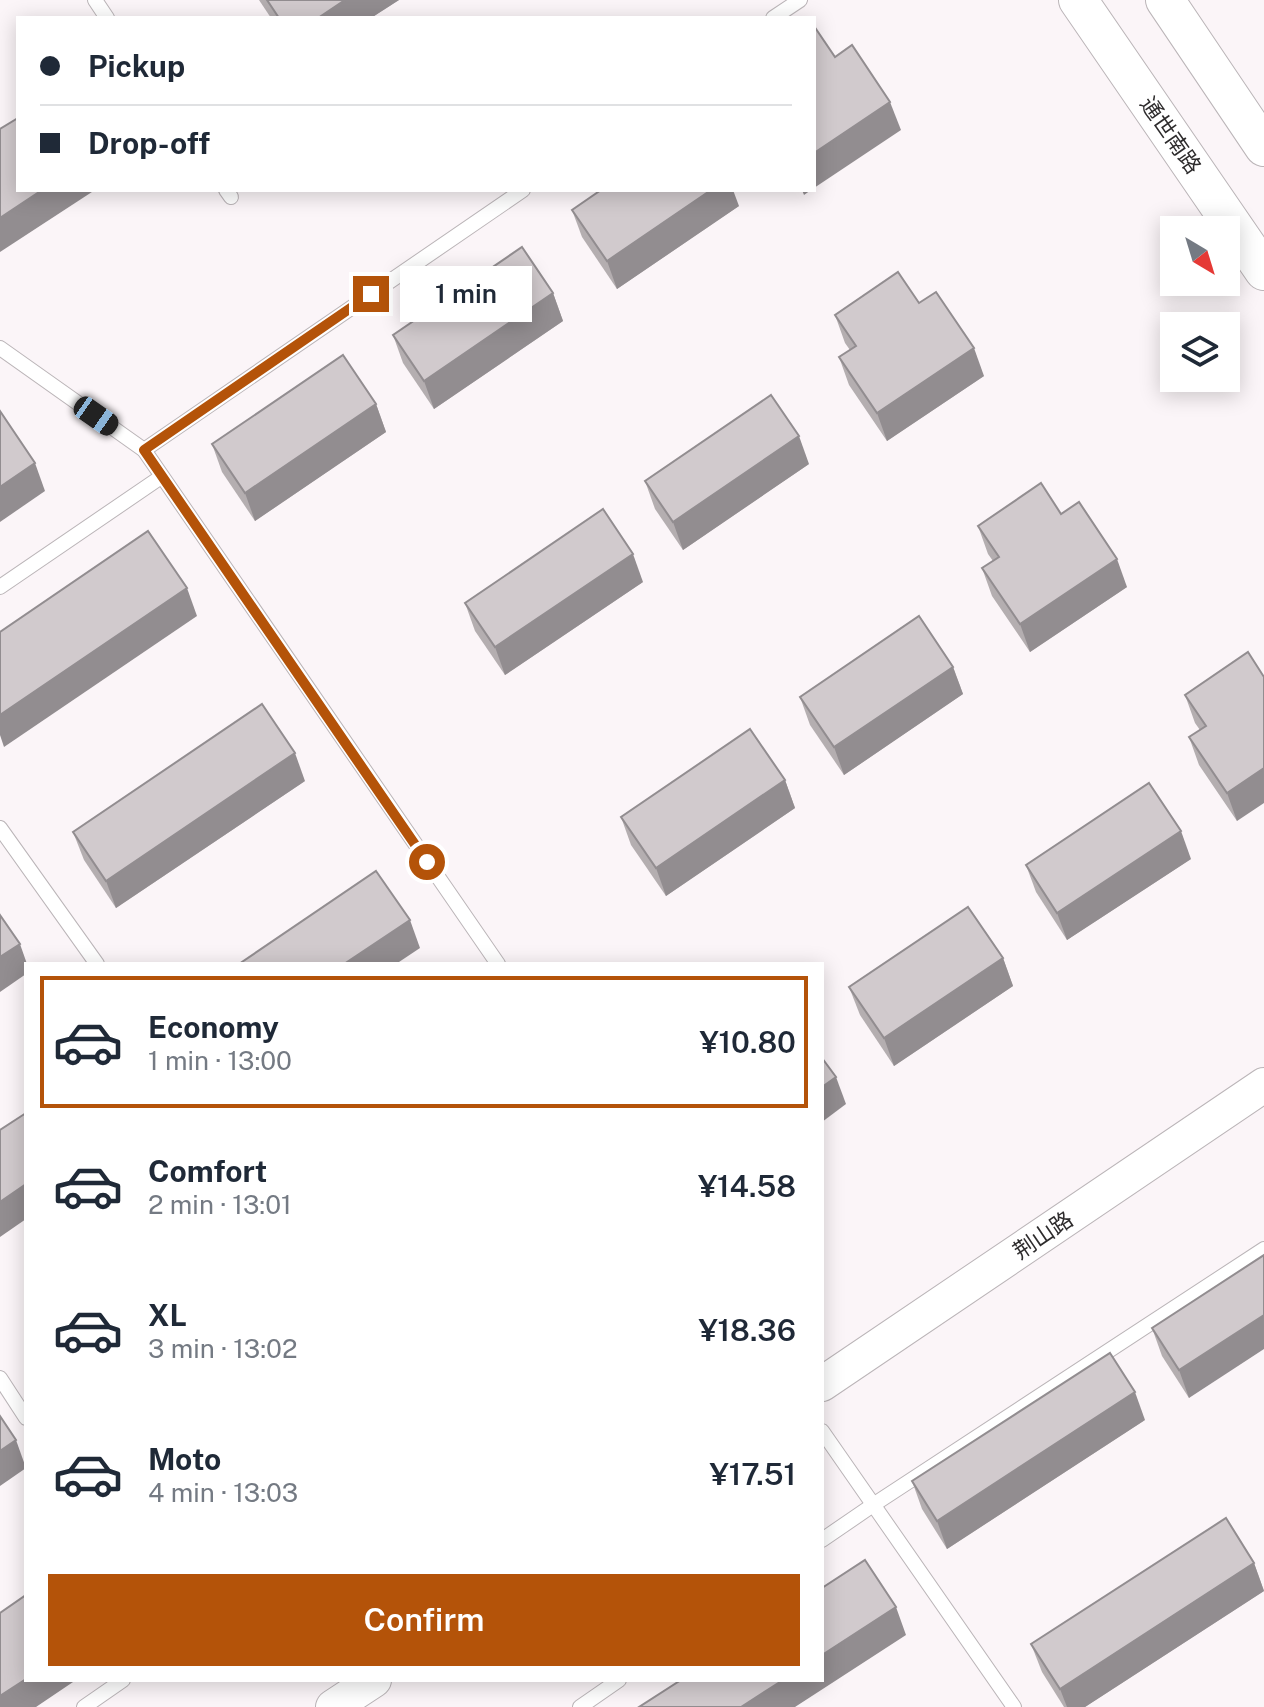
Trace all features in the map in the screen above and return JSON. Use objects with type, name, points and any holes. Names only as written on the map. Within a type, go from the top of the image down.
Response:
[{"type":"main road","name":"通世南路","points":[[1078,0],[1264,271]]},
{"type":"main road","points":[[1165,0],[1264,147]]},
{"type":"street","name":"荆山路","points":[[824,1383],[1264,1085]]},
{"type":"street","points":[[333,1707],[371,1682]]},
{"type":"lane","points":[[776,16],[800,0]]},
{"type":"lane","points":[[144,450],[520,192]]},
{"type":"lane","points":[[0,348],[144,450],[497,962]]},
{"type":"lane","points":[[0,587],[161,477]]},
{"type":"lane","points":[[0,828],[96,962]]},
{"type":"lane","points":[[824,1539],[1264,1249]]},
{"type":"lane","points":[[0,1378],[24,1415]]},
{"type":"lane","points":[[824,1434],[1014,1707]]},
{"type":"lane","points":[[84,1707],[120,1682]]},
{"type":"lane","points":[[580,1707],[616,1682]]},
{"type":"building","points":[[267,0],[345,0],[321,16],[278,16]]},
{"type":"building","points":[[816,29],[835,57],[852,45],[890,102],[816,152]]},
{"type":"building","points":[[16,119],[16,192],[39,192],[0,218],[0,129]]},
{"type":"building","points":[[598,192],[708,192],[607,261],[572,210]]},
{"type":"building","points":[[522,247],[553,293],[424,381],[393,335]]},
{"type":"building","points":[[898,272],[919,303],[936,292],[974,348],[877,413],[839,357],[856,346],[835,315]]},
{"type":"building","points":[[343,355],[376,404],[245,493],[212,444]]},
{"type":"building","points":[[771,395],[799,436],[673,522],[645,481]]},
{"type":"building","points":[[0,411],[35,463],[0,487]]},
{"type":"building","points":[[1041,483],[1061,514],[1079,502],[1117,559],[1020,624],[982,568],[999,557],[978,526]]},
{"type":"building","points":[[603,509],[633,554],[495,647],[465,603]]},
{"type":"building","points":[[148,531],[187,588],[0,715],[0,632]]},
{"type":"building","points":[[919,616],[953,667],[834,747],[800,697]]},
{"type":"building","points":[[1248,652],[1264,677],[1264,768],[1227,793],[1189,737],[1206,726],[1185,695]]},
{"type":"building","points":[[262,704],[295,753],[106,881],[73,832]]},
{"type":"building","points":[[750,729],[785,780],[656,868],[621,817]]},
{"type":"building","points":[[1149,783],[1181,831],[1057,913],[1026,865]]},
{"type":"building","points":[[376,871],[410,920],[347,962],[242,962]]},
{"type":"building","points":[[968,907],[1003,958],[884,1038],[849,987]]},
{"type":"building","points":[[0,915],[20,944],[0,957]]},
{"type":"building","points":[[824,1061],[836,1077],[824,1086]]},
{"type":"building","points":[[24,1114],[24,1185],[0,1202],[0,1130]]},
{"type":"building","points":[[1264,1255],[1264,1315],[1179,1370],[1152,1328]]},
{"type":"building","points":[[1110,1353],[1135,1392],[937,1521],[912,1481]]},
{"type":"building","points":[[0,1416],[16,1440],[0,1451]]},
{"type":"building","points":[[1226,1518],[1254,1563],[1060,1689],[1031,1644]]},
{"type":"building","points":[[865,1560],[896,1607],[824,1654],[824,1587]]},
{"type":"building","points":[[24,1596],[24,1680],[0,1696],[0,1613]]},
{"type":"building","points":[[678,1682],[780,1682],[741,1707],[639,1707]]},
{"type":"route","points":[[371,294],[144,450],[427,862]]}]
